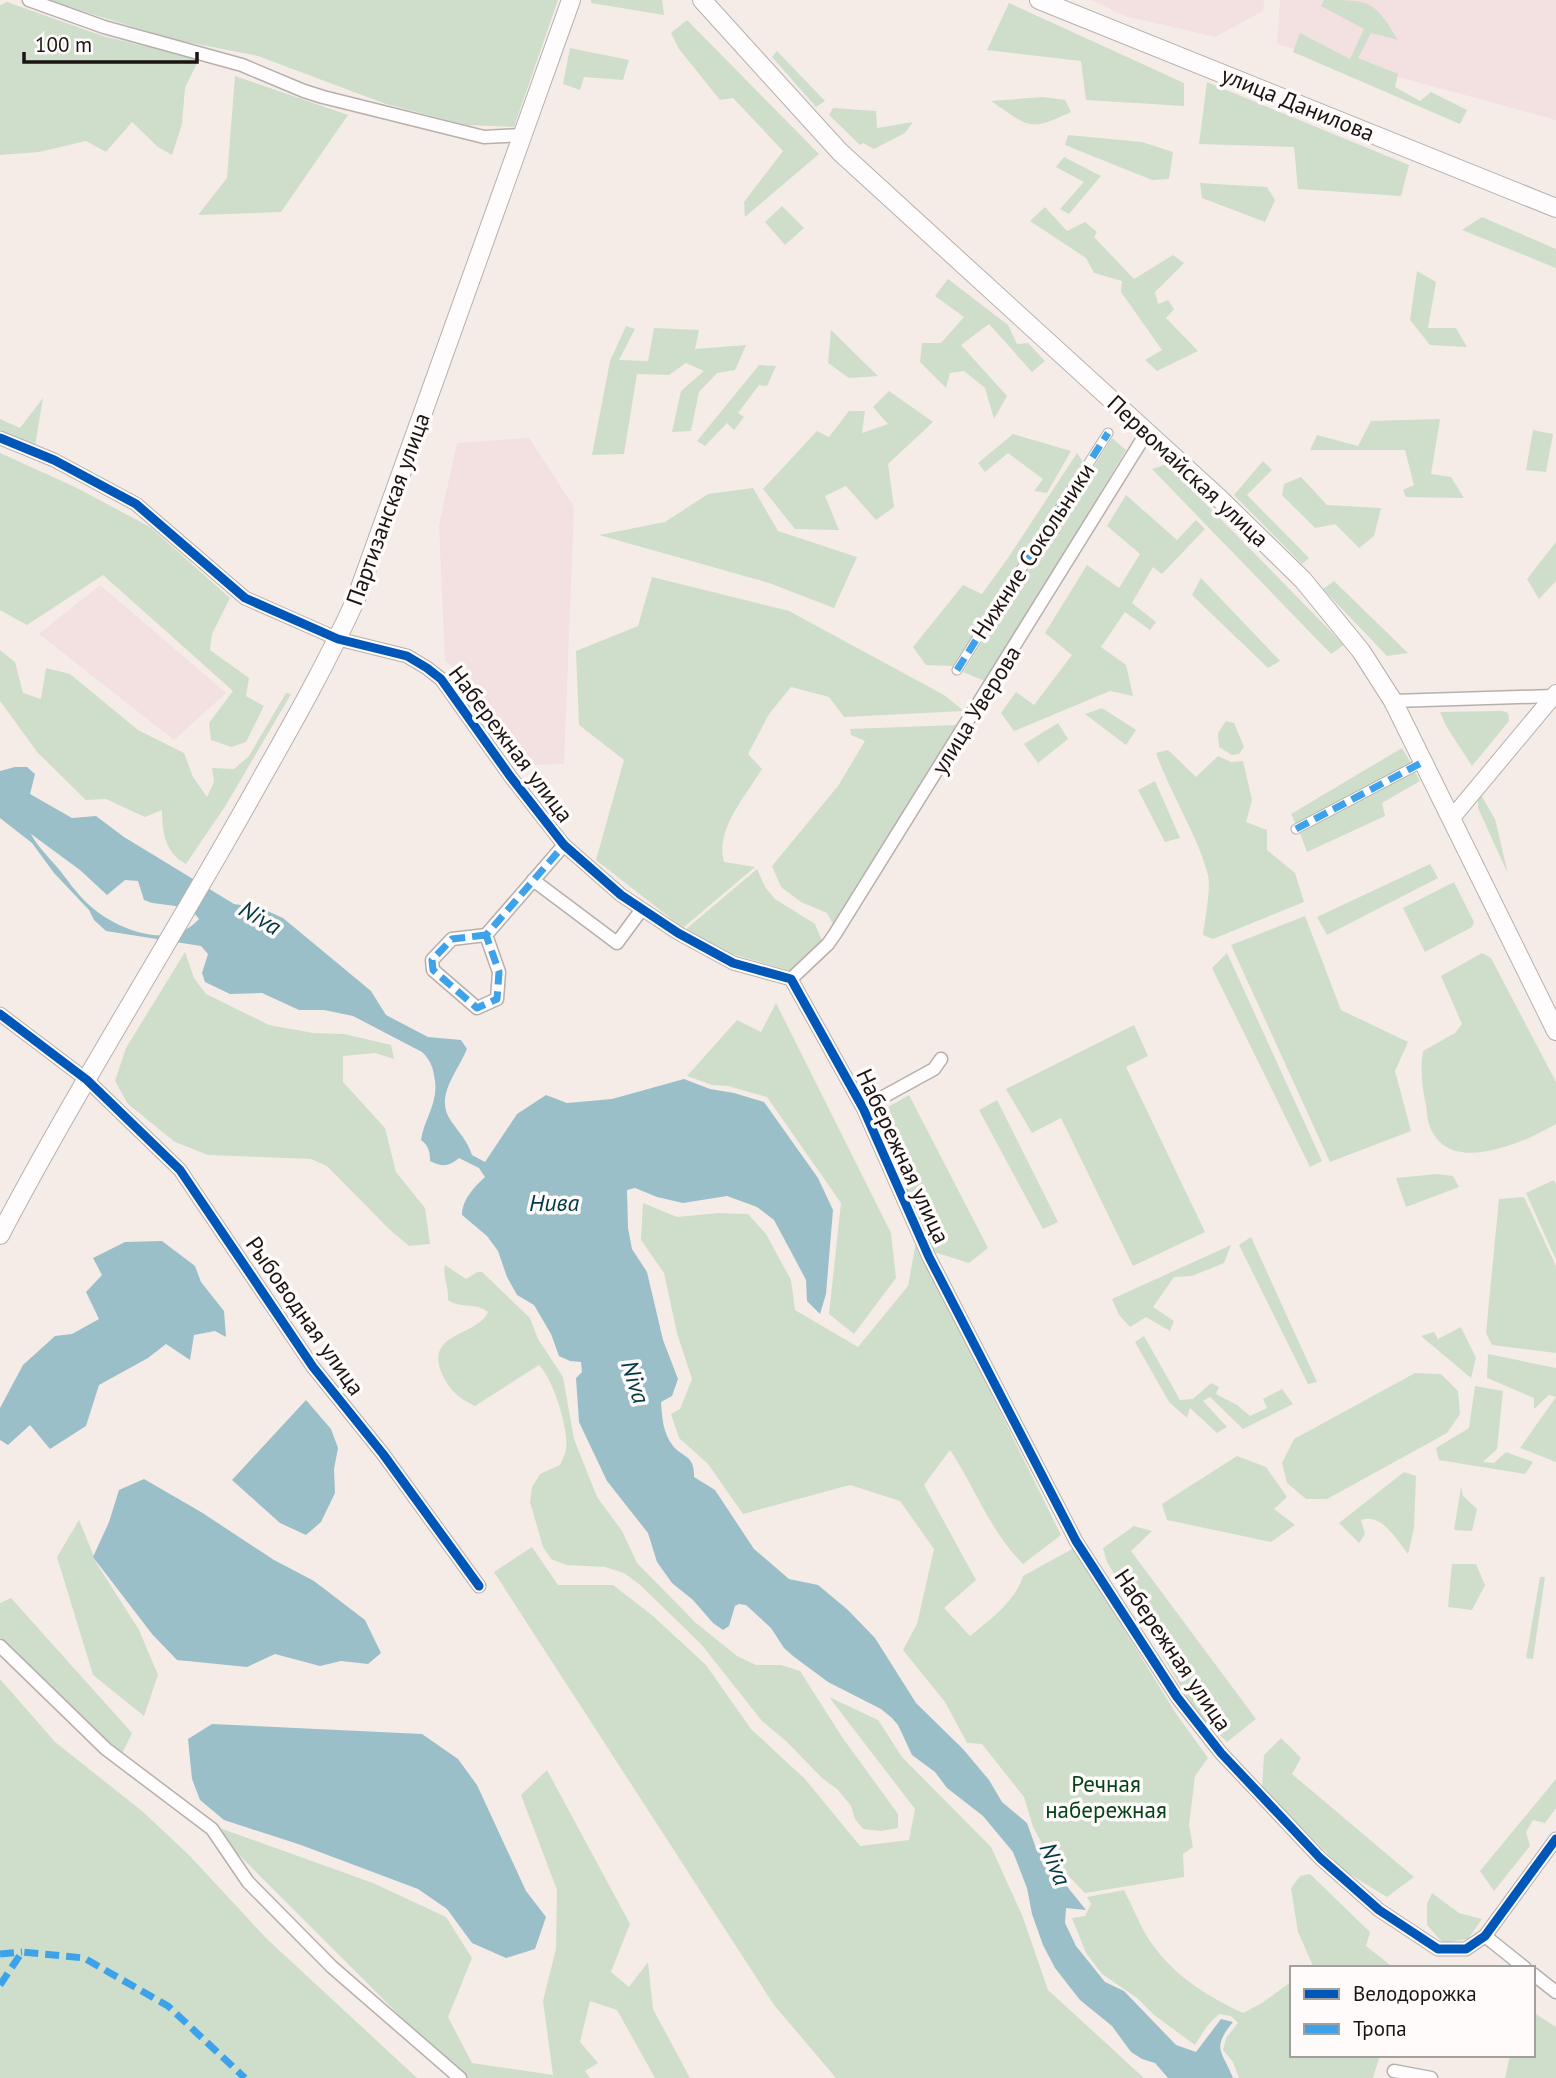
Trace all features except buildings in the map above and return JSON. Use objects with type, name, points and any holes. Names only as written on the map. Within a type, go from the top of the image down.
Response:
[{"type":"main road","name":"Партизанская улица","points":[[0,1235],[43,1153],[214,865],[338,639],[356,598],[571,0]]},
{"type":"main road","name":"Первомайская улица","points":[[702,0],[840,152],[1220,499],[1303,580],[1361,652],[1393,701],[1556,1031]]},
{"type":"main road","name":"улица Данилова","points":[[1039,0],[1556,208]]},
{"type":"street","points":[[29,0],[104,27],[242,65],[313,94],[484,137],[522,135]]},
{"type":"street","name":"улица Уверова","points":[[791,979],[835,934],[1147,432]]},
{"type":"street","name":"Нижние Сокольники","points":[[957,670],[1108,433]]},
{"type":"street","name":"Набережная улица","points":[[0,438],[54,460],[136,504],[245,598],[338,639],[407,656],[427,668],[441,679],[510,776],[564,845],[621,895],[678,933],[733,963],[791,979],[863,1108],[929,1257],[1076,1541],[1177,1697],[1237,1771],[1320,1858],[1379,1910],[1438,1949],[1466,1949],[1485,1936]]},
{"type":"street","points":[[1393,701],[1555,694]]},
{"type":"street","points":[[1451,819],[1555,694]]},
{"type":"street","points":[[1296,829],[1423,762]]},
{"type":"street","points":[[486,935],[499,972],[497,999],[477,1008],[433,970],[432,960],[452,939],[486,935],[564,845]]},
{"type":"street","points":[[533,880],[617,943],[642,909]]},
{"type":"street","name":"Рыбоводная улица","points":[[0,1014],[87,1080],[180,1170],[313,1367],[383,1454],[480,1586]]},
{"type":"street","points":[[863,1108],[934,1069],[941,1059]]},
{"type":"street","points":[[0,1646],[106,1749],[212,1829],[248,1882],[332,1967],[460,2078]]},
{"type":"street","points":[[1522,1966],[1485,1936],[1556,1839]]},
{"type":"street","points":[[1535,1976],[1556,1992]]},
{"type":"street","points":[[1394,2071],[1431,2078]]},
{"type":"shaded area","points":[[1091,0],[1264,0],[1263,11],[1215,37],[1125,16]]},
{"type":"shaded area","points":[[1280,0],[1556,0],[1556,120],[1277,44]]},
{"type":"shaded area","points":[[529,438],[574,507],[564,764],[535,765],[445,660],[439,525],[457,443]]},
{"type":"shaded area","points":[[100,585],[226,693],[174,740],[39,634]]},
{"type":"green space","points":[[46,0],[558,0],[514,127],[467,125],[386,104],[258,56],[176,40]]},
{"type":"green space","points":[[591,0],[662,0],[664,15],[591,3]]},
{"type":"green space","points":[[1324,0],[1361,2],[1376,10],[1398,40],[1371,33],[1358,58],[1398,74],[1395,87],[1420,101],[1431,92],[1467,110],[1460,124],[1293,52],[1300,33],[1350,59],[1364,29],[1321,6]]},
{"type":"green space","points":[[7,2],[103,36],[199,59],[185,88],[182,124],[172,155],[158,147],[132,122],[106,152],[86,141],[39,152],[0,155],[0,5]]},
{"type":"green space","points":[[1009,3],[1184,83],[1184,106],[1086,100],[1081,61],[987,50]]},
{"type":"green space","points":[[687,20],[819,154],[745,217],[744,202],[783,151],[733,98],[720,100],[679,49],[671,33]]},
{"type":"green space","points":[[570,48],[629,60],[623,80],[584,77],[580,90],[563,84]]},
{"type":"green space","points":[[777,51],[825,101],[816,107],[772,57]]},
{"type":"green space","points":[[235,76],[348,115],[281,212],[198,215],[227,178]]},
{"type":"green space","points":[[1207,82],[1409,165],[1401,196],[1298,189],[1294,147],[1199,144]]},
{"type":"green space","points":[[1043,97],[1065,100],[1071,112],[1045,123],[1029,124],[991,101]]},
{"type":"green space","points":[[833,108],[876,111],[877,128],[913,122],[905,133],[874,149],[863,143],[860,145],[829,115]]},
{"type":"green space","points":[[1068,135],[1142,142],[1173,152],[1169,179],[1152,180],[1065,145]]},
{"type":"green space","points":[[1064,157],[1101,176],[1069,214],[1060,209],[1084,182],[1056,167]]},
{"type":"green space","points":[[1200,183],[1267,187],[1275,200],[1265,222],[1202,198]]},
{"type":"green space","points":[[782,206],[804,228],[785,245],[765,222]]},
{"type":"green space","points":[[1045,207],[1067,231],[1085,222],[1097,232],[1094,237],[1134,279],[1173,255],[1184,263],[1155,292],[1158,304],[1168,300],[1174,309],[1166,318],[1198,351],[1157,371],[1145,360],[1162,350],[1121,292],[1122,281],[1094,273],[1086,258],[1030,221]]},
{"type":"green space","points":[[1482,217],[1556,249],[1556,268],[1462,230]]},
{"type":"green space","points":[[1417,271],[1436,282],[1428,328],[1456,328],[1467,347],[1430,345],[1410,320]]},
{"type":"green space","points":[[948,279],[1008,325],[1017,344],[1028,343],[1045,361],[1032,372],[989,324],[961,345],[1007,396],[994,419],[985,388],[964,371],[950,373],[946,388],[920,362],[922,343],[941,343],[964,317],[935,296]]},
{"type":"green space","points":[[626,326],[635,329],[619,360],[648,361],[654,328],[699,330],[695,349],[746,345],[735,370],[717,373],[699,392],[691,431],[672,432],[681,391],[704,371],[686,363],[669,375],[637,374],[624,454],[592,455],[610,361]]},
{"type":"green space","points":[[831,330],[878,376],[849,378],[828,363]]},
{"type":"green space","points":[[759,365],[776,366],[767,386],[759,385],[738,413],[744,417],[734,430],[727,423],[705,446],[697,441]]},
{"type":"green space","points":[[889,391],[933,422],[888,464],[894,507],[876,520],[846,486],[825,496],[839,530],[795,529],[763,489],[817,431],[829,437],[849,411],[865,411],[862,433],[888,424],[873,407]]},
{"type":"green space","points":[[43,398],[35,446],[0,430],[0,419],[20,428]]},
{"type":"green space","points":[[1440,419],[1431,474],[1451,477],[1464,498],[1406,497],[1403,490],[1414,485],[1405,450],[1310,450],[1317,435],[1358,446],[1371,421]]},
{"type":"green space","points":[[1533,430],[1553,434],[1546,472],[1526,470]]},
{"type":"green space","points":[[1013,434],[1071,451],[1047,493],[1034,491],[1043,479],[1008,453],[985,472],[978,463]]},
{"type":"green space","points":[[1112,438],[1126,450],[987,682],[963,672]]},
{"type":"green space","points":[[0,453],[75,487],[150,527],[230,598],[212,634],[210,650],[249,678],[246,696],[264,706],[246,742],[231,747],[211,740],[209,723],[233,691],[103,575],[27,625],[0,610]]},
{"type":"green space","points":[[1077,453],[1083,462],[953,666],[926,665],[913,647],[963,585],[982,594]]},
{"type":"green space","points":[[1263,461],[1272,470],[1247,495],[1309,558],[1302,564],[1234,495]]},
{"type":"green space","points":[[1167,464],[1344,645],[1331,654],[1152,469]]},
{"type":"green space","points":[[1301,477],[1327,505],[1381,508],[1374,536],[1359,548],[1335,524],[1315,528],[1282,495],[1284,484]]},
{"type":"green space","points":[[753,488],[778,531],[857,557],[834,608],[769,583],[599,535],[665,522],[708,494]]},
{"type":"green space","points":[[1126,495],[1177,540],[1196,520],[1205,529],[1162,574],[1153,567],[1132,603],[1156,622],[1150,630],[1125,612],[1101,647],[1126,665],[1133,696],[1110,691],[1014,731],[1001,713],[1016,692],[1034,705],[1072,655],[1045,633],[1087,565],[1119,588],[1140,554],[1107,526]]},
{"type":"green space","points":[[1556,542],[1556,581],[1539,599],[1527,579]]},
{"type":"green space","points":[[652,577],[789,611],[944,695],[964,711],[844,717],[829,697],[791,687],[769,714],[748,754],[762,769],[734,813],[724,837],[724,862],[755,867],[683,928],[596,860],[624,760],[579,725],[576,651],[638,626]]},
{"type":"green space","points":[[1201,578],[1280,661],[1268,668],[1192,595]]},
{"type":"green space","points":[[1334,581],[1408,653],[1387,656],[1323,589]]},
{"type":"green space","points":[[0,650],[15,662],[23,693],[41,699],[46,668],[70,674],[138,730],[184,753],[193,777],[207,797],[214,782],[212,768],[234,769],[249,756],[286,693],[291,694],[226,805],[186,864],[169,848],[162,810],[145,817],[106,799],[86,800],[38,753],[0,701]]},
{"type":"green space","points":[[1102,708],[1136,730],[1126,745],[1085,714]]},
{"type":"green space","points":[[1440,712],[1508,713],[1509,721],[1472,766]]},
{"type":"green space","points":[[1226,721],[1234,723],[1244,747],[1239,754],[1232,755],[1219,747],[1218,733]]},
{"type":"green space","points":[[1058,723],[1068,739],[1038,763],[1024,744]]},
{"type":"green space","points":[[956,725],[834,926],[827,913],[801,902],[781,887],[772,866],[838,786],[865,741],[851,735],[850,729]]},
{"type":"green space","points":[[1402,748],[1411,763],[1296,825],[1291,814]]},
{"type":"green space","points":[[1168,750],[1196,777],[1218,756],[1231,762],[1243,761],[1252,800],[1246,822],[1267,830],[1267,850],[1295,873],[1304,902],[1213,939],[1203,935],[1208,875],[1198,845],[1156,753]]},
{"type":"green space","points":[[1414,770],[1420,781],[1382,803],[1385,816],[1307,852],[1300,833]]},
{"type":"green space","points":[[1155,781],[1180,838],[1165,842],[1138,790]]},
{"type":"green space","points":[[1481,795],[1495,819],[1508,874],[1478,808]]},
{"type":"green space","points":[[1430,864],[1438,878],[1327,935],[1317,917]]},
{"type":"green space","points":[[757,869],[765,887],[775,899],[815,924],[822,941],[819,948],[791,971],[714,949],[685,930]]},
{"type":"green space","points":[[1454,882],[1474,922],[1472,927],[1425,952],[1403,908]]},
{"type":"green space","points":[[1305,916],[1341,1010],[1408,1042],[1395,1071],[1411,1131],[1330,1162],[1231,945]]},
{"type":"green space","points":[[185,952],[194,978],[206,994],[269,1025],[313,1033],[344,1034],[391,1045],[394,1059],[375,1053],[343,1056],[343,1082],[385,1128],[396,1172],[425,1208],[430,1244],[409,1246],[327,1166],[311,1159],[208,1155],[175,1142],[128,1104],[115,1081],[126,1048]]},
{"type":"green space","points":[[1227,953],[1322,1161],[1310,1167],[1212,968]]},
{"type":"green space","points":[[1482,953],[1491,958],[1556,1082],[1556,1124],[1508,1146],[1470,1153],[1454,1150],[1440,1142],[1430,1127],[1422,1064],[1423,1051],[1455,1033],[1462,1024],[1441,976]]},
{"type":"green space","points":[[776,1003],[891,1233],[896,1278],[854,1334],[829,1314],[841,1203],[767,1097],[728,1086],[712,1085],[687,1076],[737,1020],[761,1032]]},
{"type":"green space","points":[[1134,1025],[1148,1056],[1126,1067],[1205,1232],[1133,1266],[1061,1118],[1032,1133],[1006,1089]]},
{"type":"green space","points":[[909,1095],[988,1248],[969,1263],[934,1252],[873,1116]]},
{"type":"green space","points":[[997,1100],[1058,1222],[1043,1229],[979,1110]]},
{"type":"green space","points":[[1437,1174],[1453,1176],[1459,1187],[1406,1207],[1396,1178]]},
{"type":"green space","points":[[1554,1180],[1556,1184],[1556,1260],[1526,1193]]},
{"type":"green space","points":[[1524,1197],[1556,1266],[1556,1353],[1492,1345],[1486,1333],[1499,1199]]},
{"type":"green space","name":"Речная набережная","points":[[643,1203],[677,1217],[718,1213],[748,1214],[766,1234],[791,1280],[795,1310],[858,1347],[908,1286],[916,1242],[1061,1535],[1023,1564],[992,1523],[950,1450],[924,1485],[976,1580],[944,1608],[970,1636],[1008,1602],[1023,1576],[1074,1548],[1175,1712],[1208,1758],[1195,1776],[1189,1825],[1193,1847],[1183,1854],[1184,1877],[1085,1893],[1048,1855],[1033,1827],[1024,1797],[982,1744],[967,1743],[945,1702],[903,1650],[917,1624],[934,1549],[900,1501],[850,1485],[743,1514],[708,1464],[679,1438],[671,1414],[680,1409],[692,1379],[677,1333],[664,1273],[641,1240]]},
{"type":"green space","points":[[1251,1237],[1317,1382],[1308,1384],[1239,1245]]},
{"type":"green space","points":[[1231,1245],[1224,1263],[1192,1276],[1174,1277],[1153,1307],[1174,1321],[1170,1331],[1146,1317],[1130,1327],[1119,1315],[1112,1299]]},
{"type":"green space","points":[[445,1265],[466,1279],[482,1272],[530,1318],[538,1339],[563,1377],[574,1439],[597,1497],[622,1531],[637,1563],[696,1623],[737,1656],[756,1665],[781,1665],[800,1671],[842,1737],[898,1814],[898,1828],[881,1831],[863,1829],[855,1819],[851,1806],[838,1790],[762,1721],[701,1644],[639,1584],[624,1573],[605,1567],[567,1565],[551,1559],[543,1547],[530,1502],[532,1487],[540,1474],[560,1465],[566,1451],[565,1429],[554,1392],[539,1365],[475,1406],[452,1390],[438,1362],[440,1351],[445,1343],[482,1320],[488,1312],[448,1300]]},
{"type":"green space","points":[[1461,1327],[1476,1358],[1471,1378],[1421,1336],[1434,1332],[1438,1339]]},
{"type":"green space","points":[[1144,1336],[1180,1400],[1193,1399],[1211,1383],[1219,1387],[1216,1394],[1237,1405],[1250,1416],[1267,1408],[1263,1399],[1282,1389],[1293,1404],[1243,1429],[1210,1397],[1203,1401],[1227,1427],[1217,1433],[1190,1408],[1187,1418],[1169,1402],[1135,1342]]},
{"type":"green space","points":[[1488,1354],[1556,1368],[1556,1397],[1549,1395],[1534,1409],[1534,1398],[1487,1378]]},
{"type":"green space","points":[[1415,1373],[1441,1374],[1458,1391],[1460,1414],[1447,1433],[1327,1499],[1306,1499],[1287,1483],[1282,1463],[1294,1439]]},
{"type":"green space","points":[[1475,1386],[1503,1391],[1497,1449],[1483,1462],[1494,1463],[1506,1452],[1533,1462],[1525,1474],[1439,1460],[1436,1448],[1469,1428]]},
{"type":"green space","points":[[1556,1397],[1556,1462],[1520,1448]]},
{"type":"green space","points":[[1237,1456],[1266,1467],[1287,1497],[1274,1509],[1295,1525],[1271,1542],[1167,1520],[1162,1504]]},
{"type":"green space","points":[[1404,1472],[1416,1476],[1414,1528],[1408,1554],[1388,1529],[1376,1520],[1361,1520],[1365,1534],[1359,1543],[1339,1523]]},
{"type":"green space","points":[[1461,1487],[1463,1496],[1477,1509],[1472,1531],[1454,1530]]},
{"type":"green space","points":[[79,1520],[97,1564],[139,1630],[158,1675],[144,1716],[93,1675],[57,1557]]},
{"type":"green space","points":[[1134,1526],[1152,1531],[1131,1551],[1256,1719],[1227,1742],[1194,1709],[1107,1562],[1103,1548]]},
{"type":"green space","points":[[532,1547],[558,1585],[613,1585],[653,1616],[706,1665],[751,1729],[805,1779],[860,1846],[909,1840],[915,1809],[829,1697],[878,1720],[902,1757],[991,1847],[1022,1915],[1048,1990],[1144,2078],[836,2078],[774,2005],[494,1572]]},
{"type":"green space","points":[[1452,1564],[1476,1564],[1485,1585],[1472,1610],[1448,1607]]},
{"type":"green space","points":[[1540,1577],[1545,1577],[1533,1659],[1526,1658]]},
{"type":"green space","points":[[11,1598],[132,1733],[122,1754],[0,1637],[0,1603]]},
{"type":"green space","points":[[0,1679],[55,1742],[142,1811],[189,1855],[267,1939],[417,2078],[0,2078]]},
{"type":"green space","points":[[1281,1738],[1301,1758],[1292,1774],[1414,1877],[1387,1897],[1346,1872],[1262,1788],[1264,1755]]},
{"type":"green space","points":[[547,1770],[630,1924],[611,1972],[629,1987],[648,1962],[653,2009],[690,2078],[655,2078],[617,2010],[590,2001],[580,2042],[598,2063],[585,2071],[590,2078],[466,2078],[411,2027],[227,1843],[214,1826],[373,1883],[446,1917],[472,1958],[448,2017],[472,2063],[553,2075],[543,2001],[556,1949],[557,1890],[521,1795]]},
{"type":"green space","points":[[1556,1779],[1556,1808],[1545,1823],[1533,1820],[1526,1832],[1530,1846],[1494,1891],[1480,1871]]},
{"type":"green space","points":[[1310,1874],[1370,1932],[1366,1946],[1391,1966],[1313,1966],[1298,1932],[1291,1888],[1300,1876]]},
{"type":"green space","points":[[1124,1890],[1143,1930],[1166,1961],[1189,1982],[1243,2013],[1290,1982],[1290,2057],[1379,2057],[1373,2078],[1239,2078],[1233,2062],[1223,2050],[1226,2038],[1238,2023],[1231,2016],[1219,2014],[1207,2026],[1195,2045],[1154,2015],[1137,1998],[1102,1974],[1086,1953],[1072,1918],[1085,1916],[1091,1904],[1087,1897]]},
{"type":"green space","points":[[1432,1893],[1459,1913],[1482,1919],[1468,1939],[1443,1943],[1427,1925],[1427,1904]]},
{"type":"green space","points":[[1535,2013],[1556,2027],[1556,2078],[1505,2078],[1510,2057],[1535,2057]]},
{"type":"water","name":"Нива","points":[[27,767],[35,774],[30,794],[72,818],[96,816],[124,837],[234,904],[263,909],[283,918],[371,991],[386,1015],[428,1037],[461,1040],[467,1049],[446,1094],[446,1112],[466,1141],[472,1155],[485,1162],[517,1114],[546,1095],[567,1103],[612,1099],[684,1079],[710,1089],[764,1102],[818,1178],[833,1210],[826,1294],[820,1314],[807,1301],[806,1280],[774,1220],[757,1207],[727,1196],[683,1203],[635,1188],[627,1190],[628,1228],[632,1249],[647,1272],[663,1340],[678,1379],[672,1396],[661,1402],[667,1436],[673,1446],[693,1465],[694,1477],[715,1490],[754,1549],[789,1579],[818,1585],[848,1610],[875,1638],[916,1703],[963,1749],[989,1780],[1002,1802],[1027,1823],[1036,1848],[1086,1910],[1066,1908],[1065,1923],[1076,1946],[1105,1982],[1124,1991],[1176,2045],[1196,2052],[1221,2019],[1233,2022],[1220,2044],[1222,2056],[1233,2078],[1168,2078],[1155,2063],[1131,2052],[1112,2026],[1080,2000],[1055,1968],[1043,1945],[1032,1914],[1027,1888],[1013,1852],[983,1816],[947,1788],[935,1772],[912,1755],[892,1718],[881,1709],[828,1682],[793,1656],[784,1648],[771,1628],[746,1605],[735,1606],[729,1626],[723,1630],[672,1583],[657,1562],[648,1533],[607,1481],[579,1422],[576,1378],[582,1372],[581,1362],[559,1356],[551,1334],[534,1305],[517,1295],[498,1251],[487,1236],[462,1215],[466,1199],[485,1177],[479,1168],[459,1158],[445,1165],[430,1161],[428,1149],[421,1140],[433,1104],[435,1081],[432,1065],[422,1052],[353,1016],[324,1010],[299,1010],[262,993],[230,994],[205,982],[202,973],[208,954],[201,946],[106,931],[54,873],[32,843],[0,818],[0,771]],"holes":[[[31,834],[80,870],[107,895],[125,880],[138,881],[144,900],[181,907],[194,913],[199,919],[187,929],[158,935],[143,933],[113,922],[84,900]]]},
{"type":"water","points":[[162,1241],[195,1266],[201,1282],[224,1311],[226,1337],[215,1331],[194,1335],[190,1360],[166,1344],[148,1358],[99,1385],[86,1426],[50,1449],[30,1425],[8,1445],[0,1440],[0,1408],[23,1365],[55,1336],[72,1334],[99,1319],[86,1292],[102,1275],[93,1258],[125,1242]]},
{"type":"water","points":[[306,1400],[331,1429],[338,1448],[334,1469],[335,1493],[321,1522],[306,1535],[280,1523],[232,1480]]},
{"type":"water","points":[[144,1479],[201,1512],[274,1560],[314,1581],[365,1620],[381,1653],[368,1664],[341,1661],[320,1666],[275,1654],[247,1667],[177,1660],[152,1634],[93,1557],[109,1522],[119,1490]]},
{"type":"water","points":[[212,1724],[422,1734],[458,1759],[477,1785],[526,1891],[546,1917],[535,1949],[506,1958],[472,1943],[447,1909],[418,1889],[301,1845],[224,1820],[200,1800],[192,1779],[188,1739]]},
{"type":"marked path","points":[[957,670],[1108,433]]},
{"type":"marked path","points":[[1296,829],[1423,762]]},
{"type":"marked path","points":[[486,935],[452,939],[432,960],[433,970],[477,1008],[497,999],[499,972],[486,935],[564,845]]},
{"type":"marked path","points":[[0,1954],[22,1952]]},
{"type":"marked path","points":[[0,1985],[22,1952],[84,1958],[168,2006],[245,2078]]},
{"type":"cycle path","points":[[0,438],[54,460],[136,504],[245,598],[338,639],[407,656],[427,668],[441,679],[510,776],[564,845],[621,895],[678,933],[733,963],[791,979],[863,1108],[929,1257],[1076,1541],[1177,1697],[1221,1753],[1320,1858],[1379,1910],[1438,1949],[1466,1949],[1485,1936],[1556,1839]]},
{"type":"cycle path","points":[[0,1014],[87,1080],[180,1170],[313,1367],[383,1454],[479,1586]]},
{"type":"water label","name":"Niva","points":[[260,918]]},
{"type":"water label","name":"Niva","points":[[635,1382]]},
{"type":"water label","name":"Niva","points":[[1055,1864]]}]
